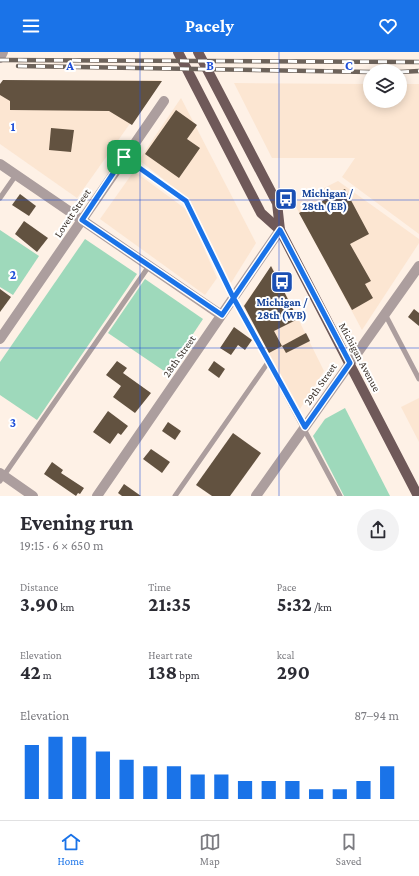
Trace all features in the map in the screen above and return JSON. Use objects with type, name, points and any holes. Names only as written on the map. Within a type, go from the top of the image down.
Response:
[{"type":"main road","name":"Michigan Avenue","points":[[178,52],[261,213],[280,230]]},
{"type":"main road","name":"Michigan Avenue","points":[[198,52],[276,203],[280,230],[418,496]]},
{"type":"street","points":[[0,58],[4,52]]},
{"type":"street","name":"Lovett Street","points":[[0,339],[164,101]]},
{"type":"street","points":[[0,164],[222,315]]},
{"type":"street","name":"28th Street","points":[[97,496],[280,230]]},
{"type":"street","name":"29th Street","points":[[256,496],[419,266]]},
{"type":"street","points":[[1,476],[33,496]]},
{"type":"lane","points":[[124,157],[186,201],[233,297],[305,427],[340,496]]},
{"type":"lane","points":[[0,198],[16,175]]},
{"type":"lane","points":[[1,476],[149,266]]},
{"type":"lane","points":[[385,314],[419,379]]},
{"type":"lane","points":[[175,496],[269,361]]},
{"type":"shaded area","points":[[161,80],[77,198],[0,144],[0,87],[4,81]]},
{"type":"shaded area","points":[[234,83],[363,84],[363,108],[407,108],[407,84],[419,84],[419,234],[342,177],[355,158],[272,158]]},
{"type":"shaded area","points":[[181,98],[256,243],[231,283],[190,200],[139,160]]},
{"type":"shaded area","points":[[134,171],[187,210],[217,278],[205,295],[100,219]]},
{"type":"shaded area","points":[[338,181],[419,239],[419,243],[362,330],[294,203]]},
{"type":"shaded area","points":[[272,266],[324,371],[300,409],[243,306]]},
{"type":"shaded area","points":[[419,398],[419,442],[401,407]]},
{"type":"green space","points":[[0,230],[39,256],[13,295],[0,287]]},
{"type":"green space","points":[[85,239],[137,274],[37,420],[0,395],[0,362]]},
{"type":"green space","points":[[145,279],[203,319],[167,373],[108,333]]},
{"type":"green space","points":[[345,408],[390,496],[344,496],[313,436],[325,419]]},
{"type":"building","points":[[3,80],[162,81],[132,125],[109,111],[10,110],[10,101],[0,95],[0,84]]},
{"type":"building","points":[[176,110],[197,125],[187,139],[200,148],[179,178],[145,154]]},
{"type":"building","points":[[51,128],[74,130],[71,152],[49,150]]},
{"type":"building","points":[[345,189],[369,234],[350,244],[371,281],[365,284],[373,298],[352,310],[299,213]]},
{"type":"building","points":[[20,194],[36,206],[29,216],[12,205]]},
{"type":"building","points":[[24,221],[48,238],[37,252],[15,234]]},
{"type":"building","points":[[271,266],[298,319],[274,331],[282,346],[269,353],[244,306]]},
{"type":"building","points":[[0,289],[11,297],[0,312]]},
{"type":"building","points":[[414,309],[419,313],[419,326],[408,317]]},
{"type":"building","points":[[234,327],[252,340],[245,350],[238,345],[231,355],[220,348]]},
{"type":"building","points":[[306,333],[310,341],[286,353],[282,346]]},
{"type":"building","points":[[117,361],[127,368],[123,373],[151,393],[135,413],[113,397],[121,386],[106,375]]},
{"type":"building","points":[[214,361],[225,369],[219,378],[208,370]]},
{"type":"building","points":[[108,411],[128,426],[121,435],[118,433],[110,444],[93,432]]},
{"type":"building","points":[[168,422],[181,431],[175,440],[162,431]]},
{"type":"building","points":[[233,433],[261,453],[230,496],[212,496],[196,485]]},
{"type":"building","points":[[151,449],[170,462],[162,473],[143,459]]},
{"type":"building","points":[[52,462],[63,470],[61,473],[84,488],[80,494],[78,493],[76,496],[44,474]]},
{"type":"building","points":[[124,484],[141,496],[122,496],[118,493]]},
{"type":"railway","points":[[0,60],[419,62]]},
{"type":"railway","points":[[18,66],[363,72]]},
{"type":"railway","points":[[407,72],[419,71]]},
{"type":"place","name":"Michigan / 28th (EB)","points":[[286,199]]},
{"type":"place","name":"Michigan / 28th (WB)","points":[[282,282]]},
{"type":"route","points":[[124,157],[82,220],[222,315],[233,297],[280,230],[350,363],[305,427],[233,297],[186,201],[124,157]]}]
